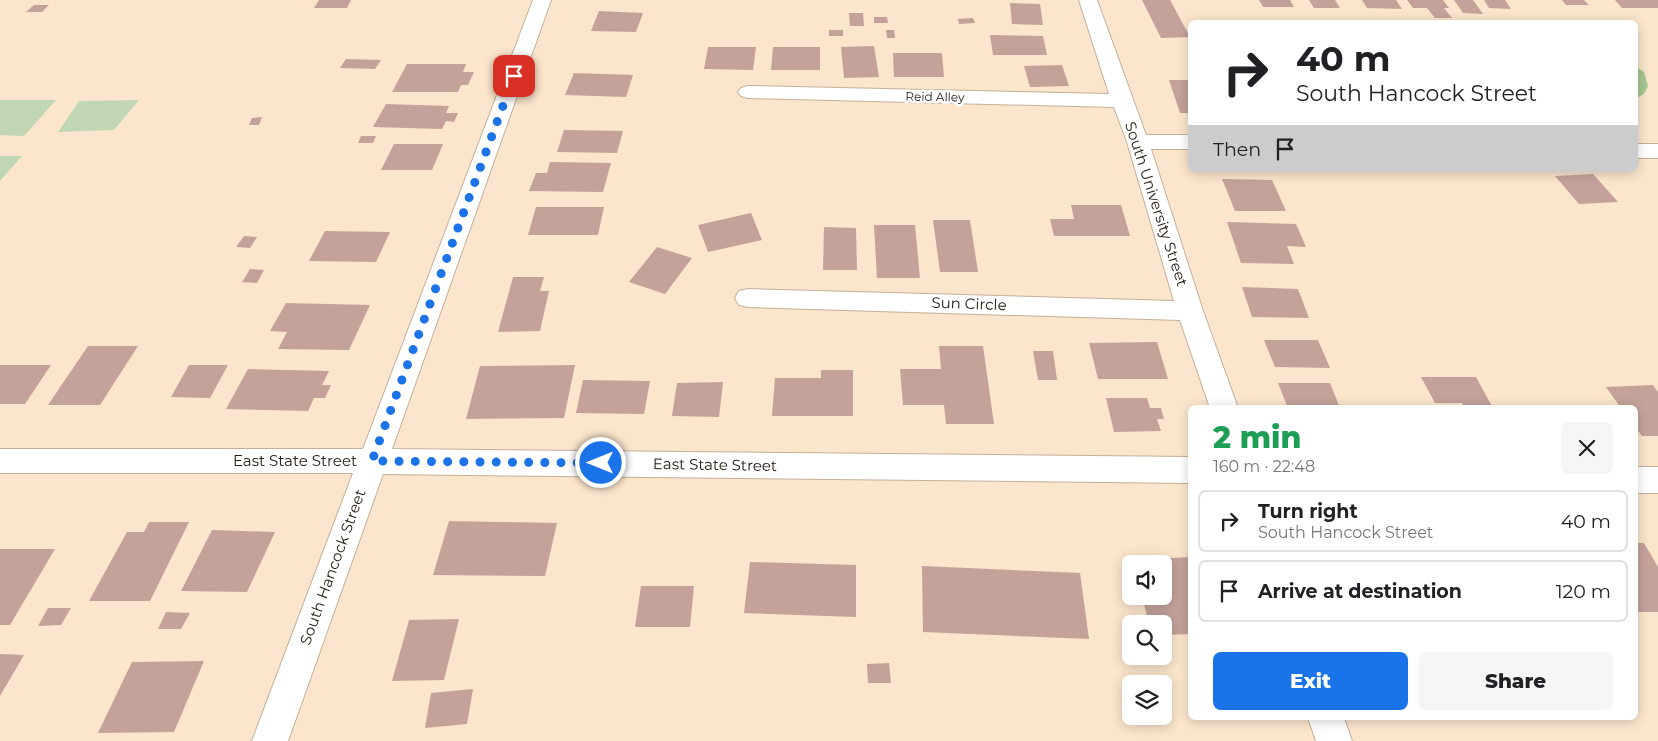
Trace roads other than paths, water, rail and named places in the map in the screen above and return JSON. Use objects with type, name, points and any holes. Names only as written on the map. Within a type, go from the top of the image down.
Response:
[{"type":"street","name":"South Hancock Street","points":[[270,741],[542,0]]},
{"type":"street","name":"South University Street","points":[[1088,0],[1138,142],[1190,310],[1223,405]]},
{"type":"street","name":"Reid Alley","points":[[748,92],[1122,101]]},
{"type":"street","points":[[1138,142],[1188,142]]},
{"type":"street","points":[[1638,151],[1658,151]]},
{"type":"street","name":"Sun Circle","points":[[748,298],[1190,310]]},
{"type":"street","name":"East State Street","points":[[0,461],[372,461],[1188,470]]},
{"type":"street","points":[[1638,480],[1658,480]]},
{"type":"street","points":[[1327,720],[1334,741]]}]
